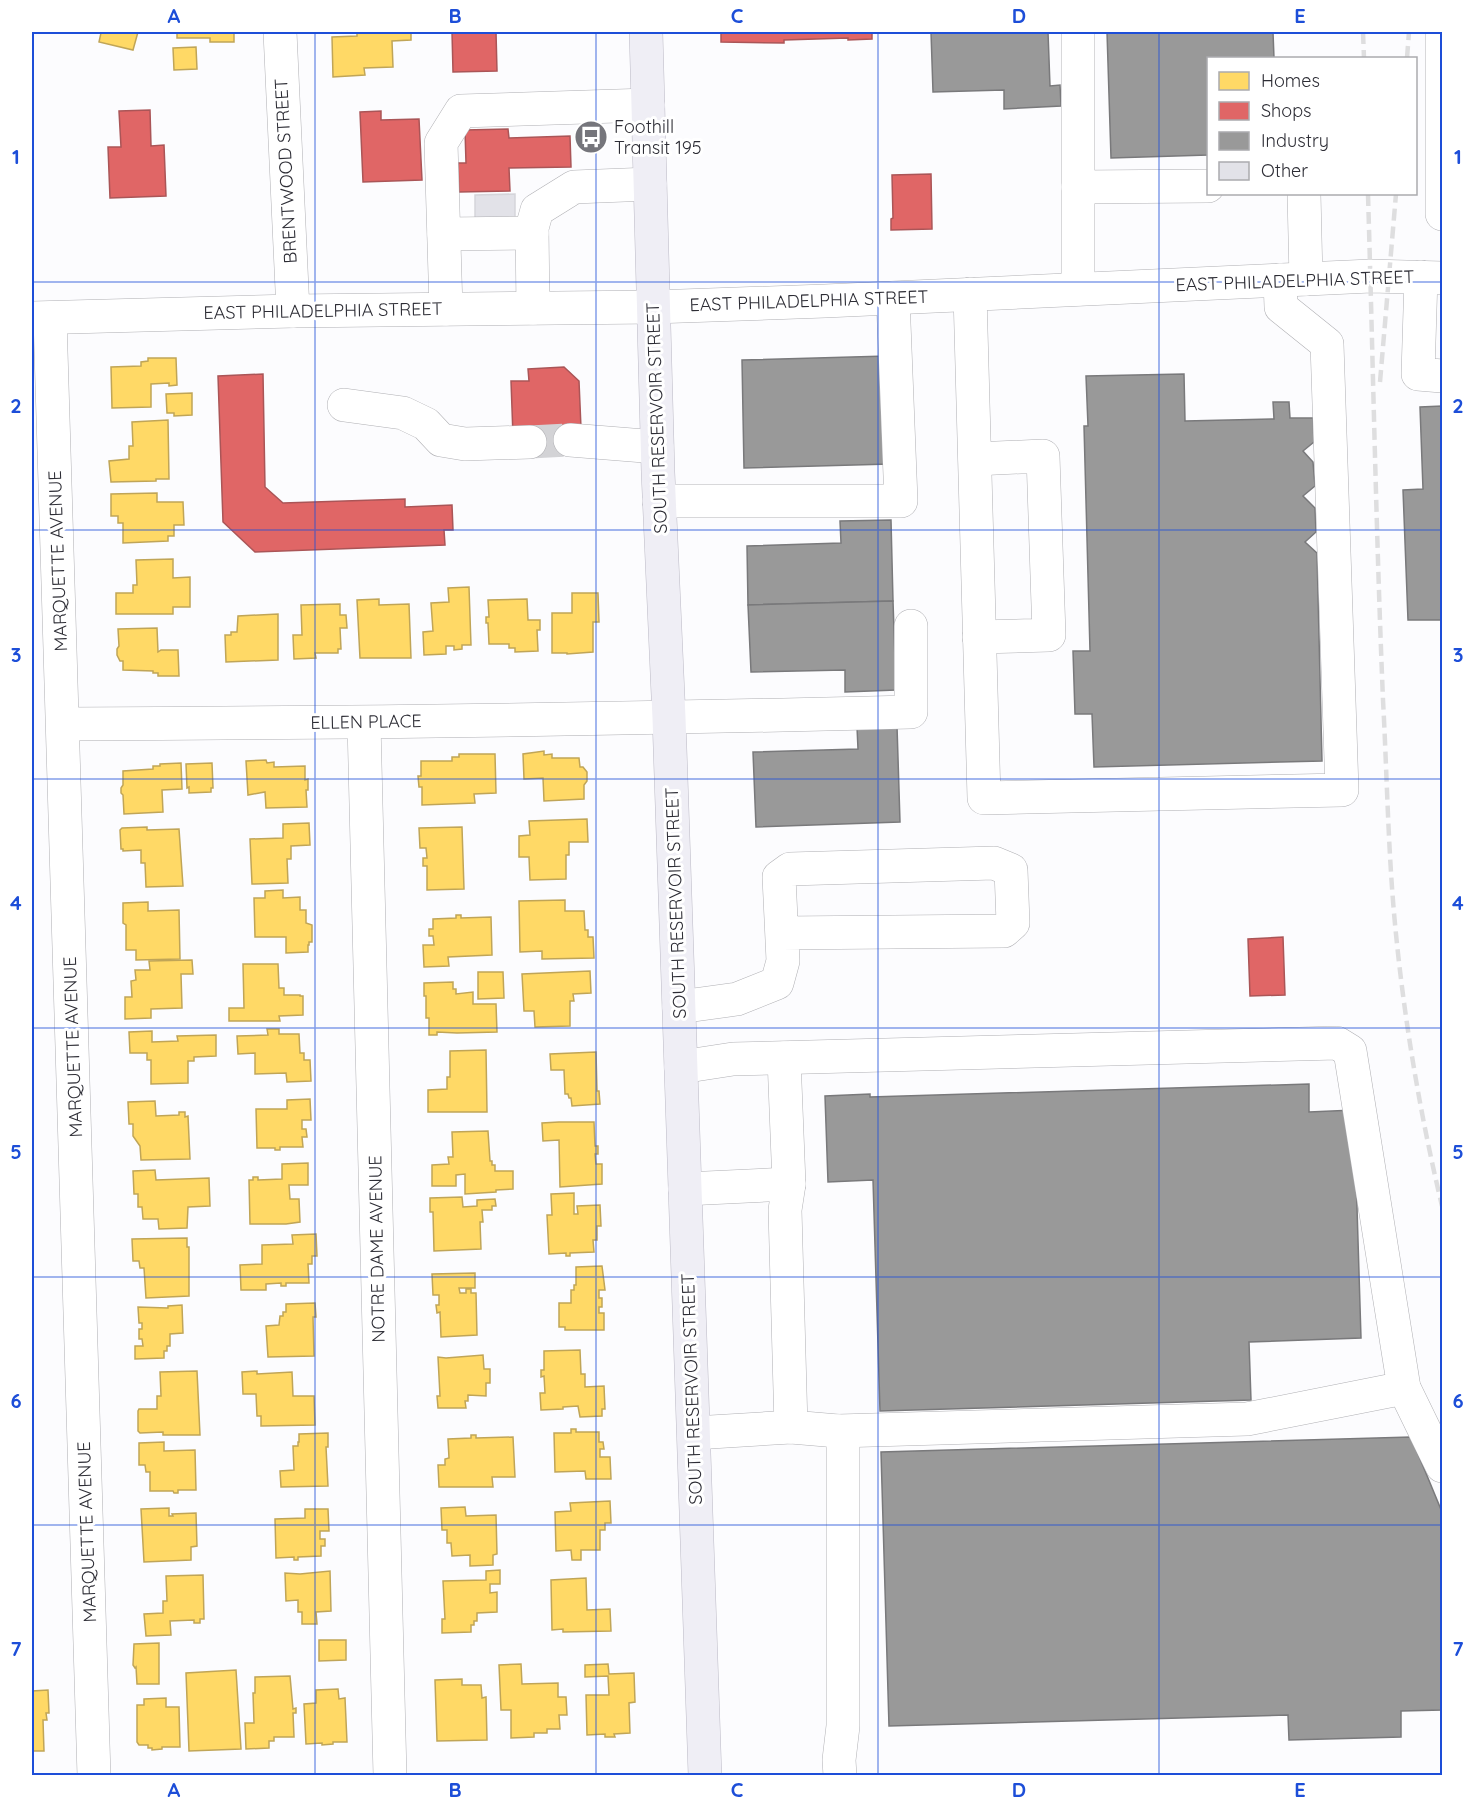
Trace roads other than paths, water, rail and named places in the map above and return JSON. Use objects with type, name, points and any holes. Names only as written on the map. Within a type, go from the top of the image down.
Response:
[{"type":"main road","name":"SOUTH RESERVOIR STREET","points":[[646,32],[657,447],[669,718],[705,1776]]},
{"type":"street","name":"BRENTWOOD STREET","points":[[280,32],[293,311]]},
{"type":"street","points":[[1078,32],[1078,289]]},
{"type":"street","points":[[1442,32],[1443,214]]},
{"type":"street","points":[[446,309],[441,143],[461,111],[648,105]]},
{"type":"street","points":[[533,308],[532,233],[537,210],[574,187],[650,184]]},
{"type":"street","points":[[1078,187],[1207,186]]},
{"type":"street","points":[[970,294],[984,798],[1342,790],[1327,344],[1281,308],[1293,279],[1305,195]]},
{"type":"street","points":[[444,234],[532,233]]},
{"type":"street","name":"EAST PHILADELPHIA STREET","points":[[41,318],[293,311],[653,307],[1293,279],[1371,276],[1432,277]]},
{"type":"street","points":[[1432,277],[1418,374],[1443,376]]},
{"type":"street","points":[[659,501],[901,501],[893,298]]},
{"type":"street","name":"MARQUETTE AVENUE","points":[[41,318],[63,724],[94,1776]]},
{"type":"street","points":[[344,405],[403,413],[426,424],[441,440],[465,444],[530,442]]},
{"type":"street","points":[[570,440],[657,447]]},
{"type":"street","points":[[975,459],[1043,456],[1049,635],[980,637]]},
{"type":"street","name":"ELLEN PLACE","points":[[63,724],[364,723],[911,712],[911,626]]},
{"type":"street","name":"NOTRE DAME AVENUE","points":[[364,723],[390,1776]]},
{"type":"street","points":[[679,1007],[737,999],[777,983],[783,961],[778,877],[790,869],[994,863],[1011,870],[1013,923],[1004,931],[782,933]]},
{"type":"street","points":[[681,1068],[733,1059],[1337,1043],[1350,1051],[1404,1388],[1443,1466]]},
{"type":"street","points":[[784,1058],[789,1184],[786,1210],[791,1427]]},
{"type":"street","points":[[685,1189],[789,1184]]},
{"type":"street","points":[[693,1433],[791,1427],[838,1431],[1247,1419],[1404,1388]]},
{"type":"street","points":[[838,1431],[843,1443],[843,1726],[839,1760],[840,1776]]},
{"type":"tunnel","points":[[530,442],[570,440]]},
{"type":"railway","points":[[1363,32],[1364,57]]},
{"type":"railway","points":[[1407,57],[1409,32]]},
{"type":"railway","points":[[1368,195],[1376,510],[1393,896],[1403,995],[1414,1066],[1442,1206]]},
{"type":"railway","points":[[1380,382],[1396,195]]},
{"type":"place","name":"Foothill Transit 195","points":[[591,137]]}]
